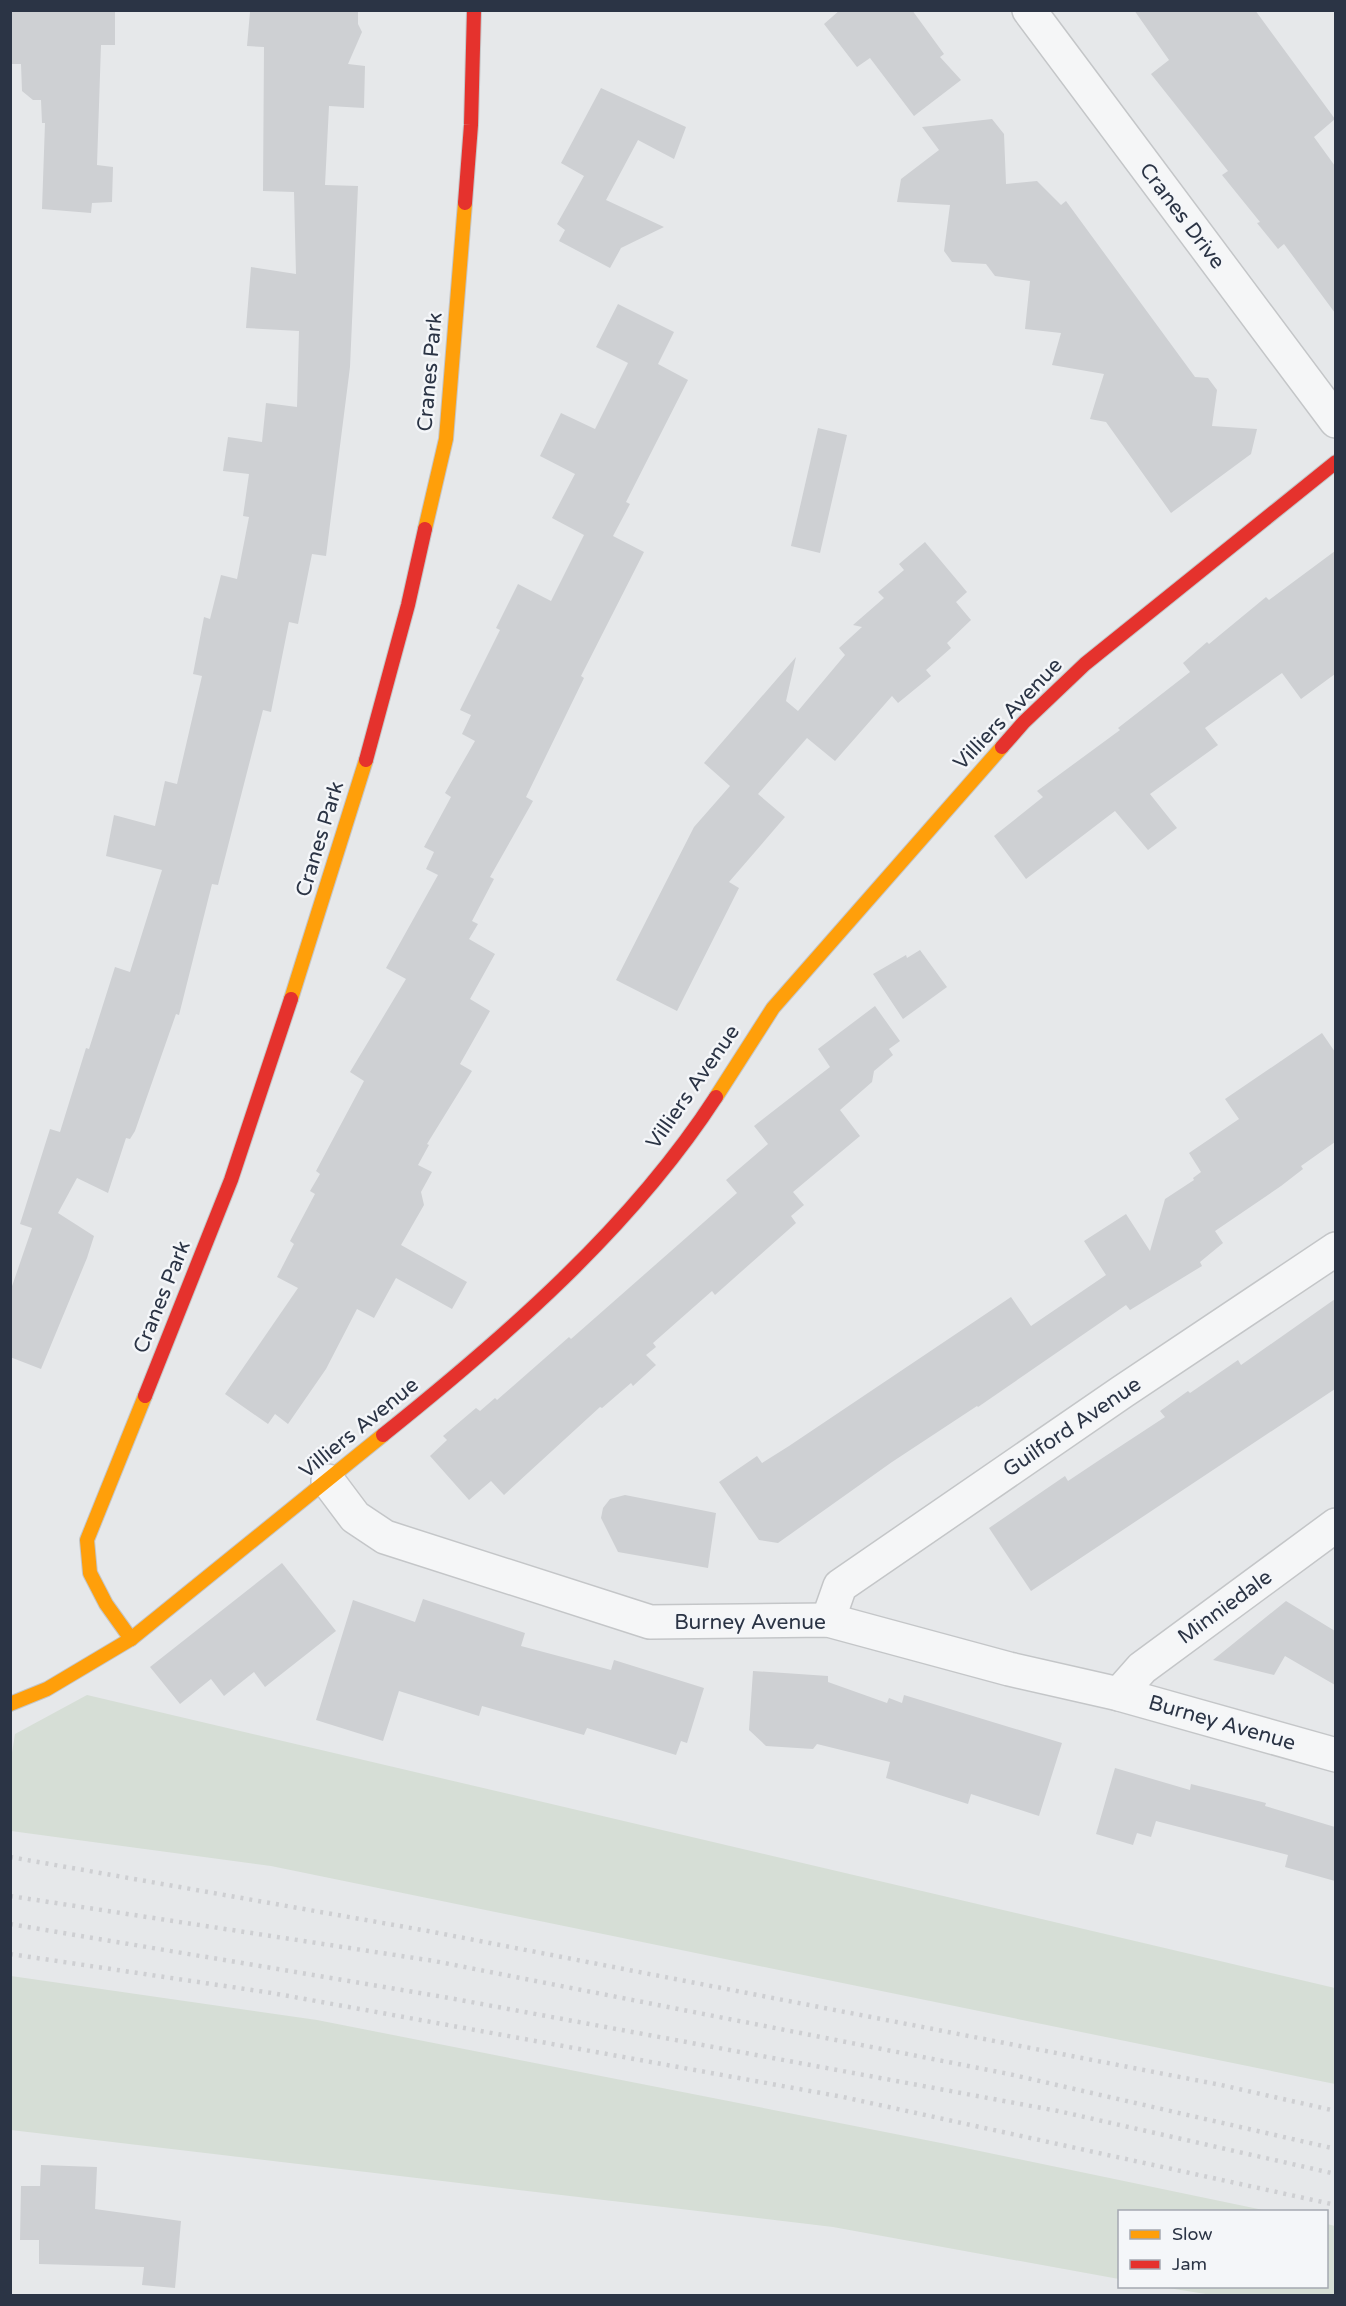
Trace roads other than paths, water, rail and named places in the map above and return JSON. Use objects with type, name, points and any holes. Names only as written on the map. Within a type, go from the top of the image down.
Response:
[{"type":"street","name":"Cranes Park","points":[[131,1638],[106,1604],[90,1573],[87,1540],[231,1180],[291,1000],[374,736],[405,616],[446,439],[471,125],[474,10]]},
{"type":"street","name":"Cranes Drive","points":[[1029,10],[1335,421]]},
{"type":"street","name":"Villiers Avenue","points":[[10,1704],[47,1689],[131,1638],[436,1392],[601,1242],[694,1130],[773,1008],[1024,722],[1085,664],[1335,462]]},
{"type":"street","name":"Guilford Avenue","points":[[828,1620],[840,1586],[1335,1249]]},
{"type":"street","name":"Burney Avenue","points":[[328,1481],[355,1517],[386,1537],[650,1622],[828,1620],[1009,1669],[1119,1694],[1335,1755]]},
{"type":"street","name":"Minniedale","points":[[1119,1694],[1142,1668],[1335,1525]]},
{"type":"railway","points":[[10,1857],[428,1931],[1221,2085],[1336,2111]]},
{"type":"railway","points":[[10,1896],[434,1961],[1009,2074],[1336,2149]]},
{"type":"railway","points":[[10,1924],[444,1997],[1058,2111],[1336,2174]]},
{"type":"railway","points":[[10,1954],[272,1993],[843,2097],[1336,2205]]}]
